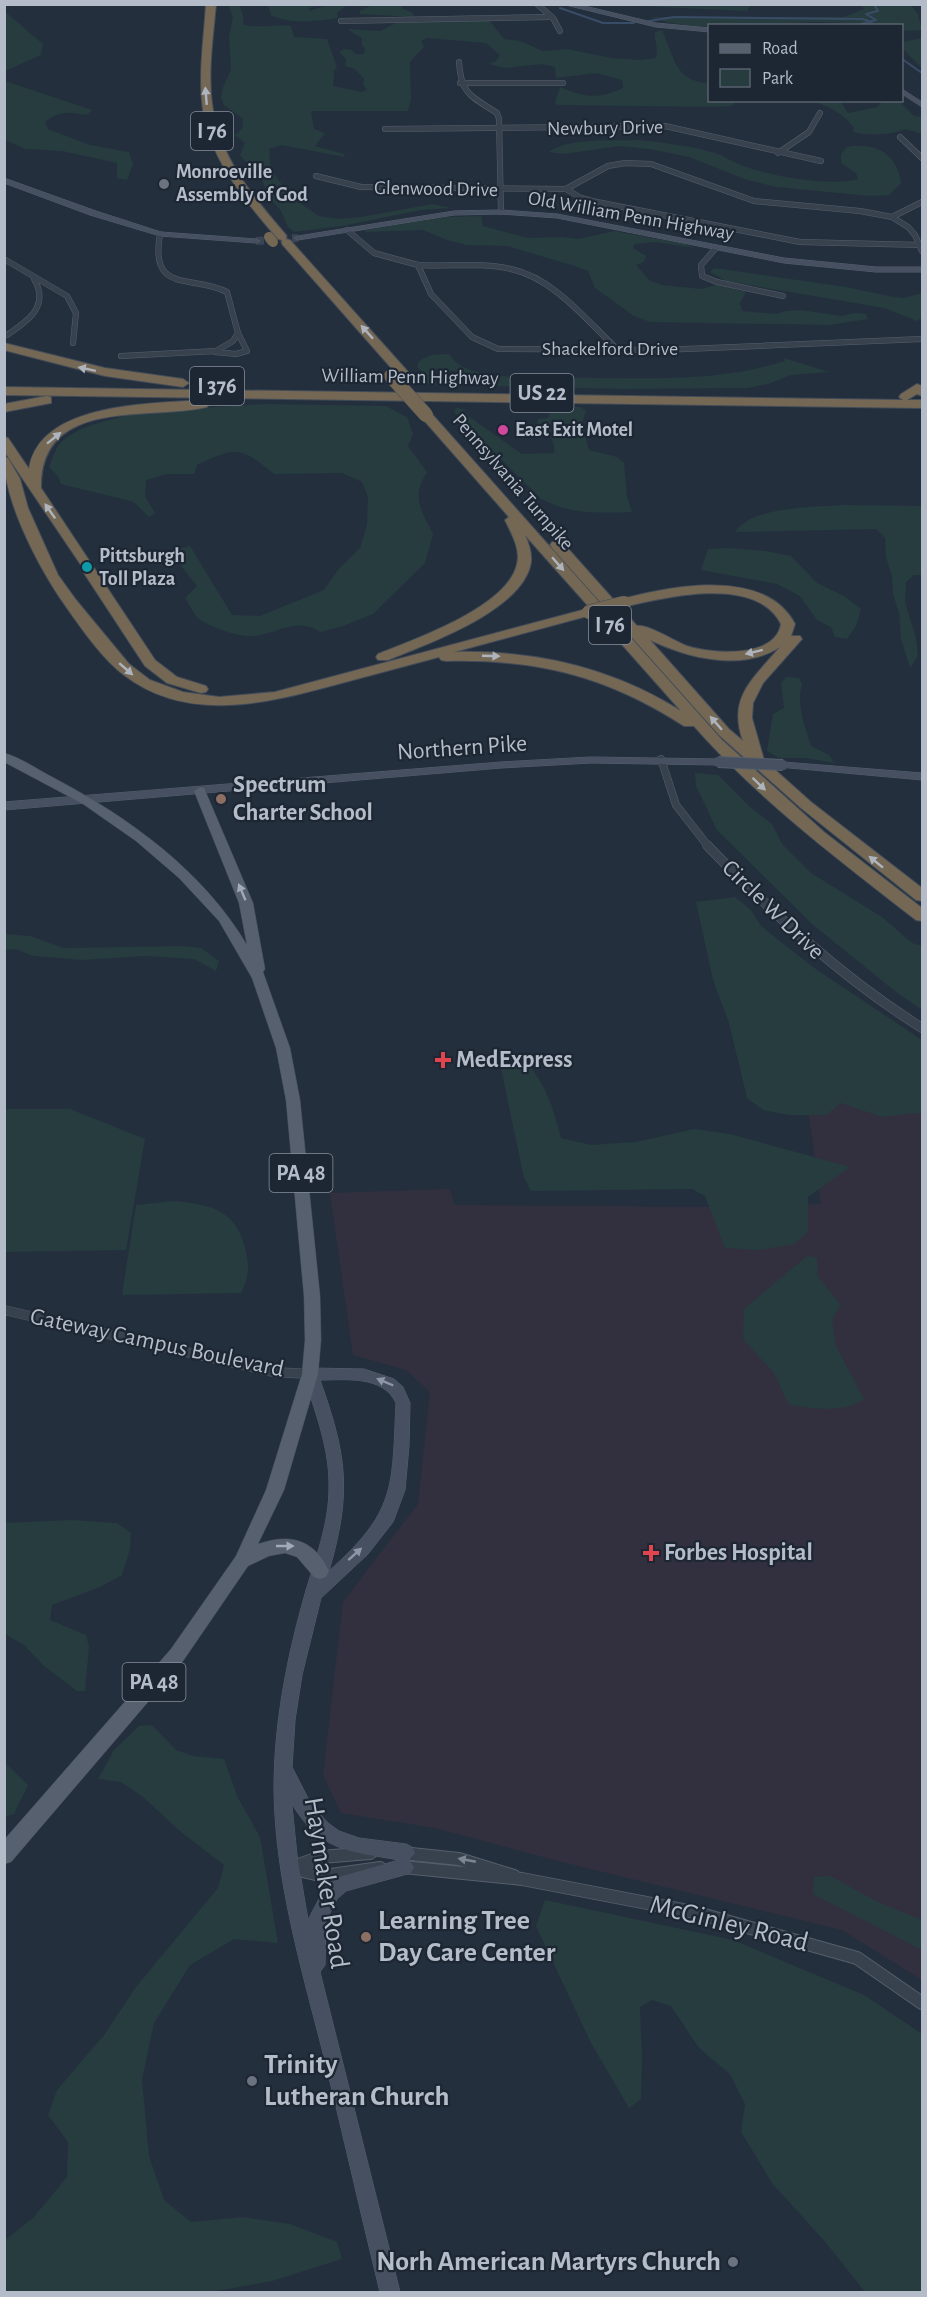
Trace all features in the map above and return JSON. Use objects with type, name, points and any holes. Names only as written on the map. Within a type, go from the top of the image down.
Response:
[{"type":"highway","name":"I 76","points":[[198,115],[201,4]]},
{"type":"highway","name":"Pennsylvania Turnpike","points":[[211,4],[206,86],[212,129],[232,174],[277,239],[426,415],[717,743],[818,836],[922,916]]},
{"type":"highway","name":"Pennsylvania Turnpike","points":[[209,152],[233,194],[622,606],[724,732],[835,829],[922,897]]},
{"type":"highway","name":"I 376","points":[[6,340],[65,364],[145,379],[289,390]]},
{"type":"highway","points":[[905,397],[917,388],[922,392]]},
{"type":"highway","name":"William Penn Highway","points":[[4,390],[289,390],[922,397]]},
{"type":"highway","name":"William Penn Highway","points":[[4,390],[922,404]]},
{"type":"highway","name":"US 22","points":[[4,408],[65,398],[233,395]]},
{"type":"highway","points":[[35,490],[37,463],[45,446],[59,433],[85,420],[122,412],[309,396]]},
{"type":"highway","points":[[4,441],[150,663],[165,676],[187,686],[227,691],[260,688],[387,661],[587,610],[622,606],[679,591],[707,590],[754,596],[775,605],[785,616],[788,628],[781,640],[766,649],[745,655],[721,656],[675,646],[648,634],[622,606]]},
{"type":"highway","points":[[4,461],[14,479],[21,508],[41,554],[99,640],[121,665],[143,682],[178,696],[219,701],[264,699],[387,661],[465,620],[502,595],[518,580],[524,564],[524,552],[506,504]]},
{"type":"highway","points":[[4,491],[21,508]]},
{"type":"highway","points":[[622,606],[676,585],[717,584],[768,594],[783,601],[794,610],[800,624],[798,635],[760,677],[746,699],[744,713],[746,729],[758,763]]},
{"type":"highway","points":[[387,661],[478,656],[528,659],[572,667],[608,678],[644,694],[717,743]]},
{"type":"main road","points":[[565,4],[656,25],[708,30]]},
{"type":"main road","points":[[903,92],[922,105]]},
{"type":"main road","points":[[4,180],[93,213],[160,234],[256,241]]},
{"type":"main road","name":"Old William Penn Highway","points":[[298,238],[438,215],[501,212],[557,216],[716,248],[833,268],[922,270]]},
{"type":"main road","name":"PA 48","points":[[4,757],[88,801],[121,822],[184,875],[224,918],[259,978],[283,1048],[293,1100],[312,1296],[313,1340],[310,1374],[275,1490],[242,1562],[177,1655],[4,1855]]},
{"type":"main road","name":"Northern Pike","points":[[4,806],[591,760],[661,759],[783,765],[922,777]]},
{"type":"main road","points":[[200,790],[246,903],[259,978]]},
{"type":"main road","points":[[310,1374],[374,1377],[394,1385],[403,1402],[399,1474],[395,1498],[387,1518],[368,1543],[313,1595]]},
{"type":"main road","name":"Haymaker Road","points":[[310,1374],[333,1447],[337,1489],[332,1527],[291,1684],[283,1791],[290,1868],[315,1989],[390,2292]]},
{"type":"main road","points":[[242,1562],[265,1549],[290,1545],[308,1554],[320,1571]]},
{"type":"main road","points":[[284,1768],[308,1816],[333,1837],[361,1846],[381,1847],[406,1860]]},
{"type":"main road","points":[[315,1989],[317,1920],[331,1893],[341,1884],[406,1860]]},
{"type":"street","points":[[537,4],[551,17],[560,32]]},
{"type":"street","points":[[341,21],[551,17]]},
{"type":"street","points":[[459,62],[460,83],[464,91],[497,113],[500,129],[501,212]]},
{"type":"street","points":[[460,83],[563,83]]},
{"type":"street","points":[[778,153],[809,132],[820,113]]},
{"type":"street","name":"Newbury Drive","points":[[385,129],[554,129],[665,126],[687,129],[778,153],[821,161]]},
{"type":"street","points":[[900,137],[922,158]]},
{"type":"street","name":"Glenwood Drive","points":[[316,176],[362,187],[566,189],[608,166],[645,163],[662,167],[754,201],[860,211],[892,217]]},
{"type":"street","points":[[566,189],[581,198],[592,201],[800,242],[922,247]]},
{"type":"street","points":[[892,217],[922,202]]},
{"type":"street","points":[[892,217],[908,227],[922,247]]},
{"type":"street","points":[[347,231],[374,253],[418,265],[488,266],[516,269],[542,281],[618,350]]},
{"type":"street","points":[[160,234],[161,266],[164,274],[170,278],[212,285],[227,292],[240,340],[247,351],[236,354],[207,352]]},
{"type":"street","points":[[716,248],[701,265],[702,276],[717,282],[783,296]]},
{"type":"street","points":[[4,260],[67,296],[74,307],[77,322],[73,343]]},
{"type":"street","name":"Shackelford Drive","points":[[418,265],[431,294],[472,337],[498,349],[707,349],[922,339]]},
{"type":"street","points":[[6,340],[28,321],[39,304],[40,291],[35,280],[22,270]]},
{"type":"street","points":[[40,291],[44,287],[51,287]]},
{"type":"street","points":[[120,356],[216,351],[227,345],[238,333]]},
{"type":"street","name":"Circle W Drive","points":[[661,759],[667,786],[678,810],[704,842],[778,917],[827,962],[878,1001],[922,1028]]},
{"type":"street","name":"Gateway Campus Boulevard","points":[[4,1310],[273,1372],[310,1374]]},
{"type":"street","name":"McGinley Road","points":[[290,1868],[321,1857],[360,1853],[522,1879],[694,1912],[856,1958],[922,2003]]},
{"type":"street","name":"McGinley Road","points":[[290,1868],[324,1876],[406,1860]]},
{"type":"shaded area","name":"Forbes Hospital","points":[[805,1088],[922,1091],[922,1980],[842,1930],[558,1861],[435,1828],[341,1813],[323,1775],[343,1602],[418,1504],[430,1392],[406,1370],[353,1355],[330,1193],[450,1189],[454,1205],[705,1207],[821,1204]]},
{"type":"green space","points":[[239,4],[244,19],[243,24],[291,26],[294,37],[327,39],[337,67],[334,71],[333,86],[362,92],[367,89],[363,85],[364,79],[355,69],[345,66],[346,59],[339,52],[344,49],[352,50],[355,54],[364,54],[362,38],[347,29],[380,31],[400,21],[489,20],[504,39],[520,41],[543,51],[567,49],[611,58],[641,60],[656,58],[655,32],[662,30],[673,58],[682,73],[698,82],[708,83],[708,102],[737,102],[731,106],[715,107],[559,105],[555,103],[560,87],[584,95],[598,96],[623,88],[622,80],[596,73],[556,78],[555,67],[542,64],[505,68],[489,64],[496,61],[500,55],[486,43],[427,38],[421,41],[424,47],[410,62],[411,100],[408,111],[311,111],[314,129],[325,133],[315,146],[344,154],[345,157],[281,145],[269,149],[271,170],[292,198],[319,216],[339,219],[361,217],[433,204],[451,208],[421,210],[342,226],[294,232],[288,227],[281,211],[269,197],[262,180],[240,155],[245,143],[235,135],[242,129],[243,119],[224,105],[221,98],[223,87],[231,70],[229,37],[233,17],[228,5]]},
{"type":"green space","points":[[268,5],[319,5],[309,8],[309,11],[328,5],[347,5],[337,13],[338,18],[304,21],[287,20],[271,15]]},
{"type":"green space","points":[[372,5],[403,5],[401,8],[413,13],[414,17],[360,14],[360,11]]},
{"type":"green space","points":[[618,5],[750,5],[747,11]]},
{"type":"green space","points":[[861,5],[911,5],[918,14],[922,30],[903,31],[903,24],[829,22],[688,25],[651,17],[844,17],[864,9]]},
{"type":"green space","points":[[4,11],[43,44],[41,55],[5,71]]},
{"type":"green space","points":[[922,38],[922,68],[903,49],[903,42]]},
{"type":"green space","points":[[5,81],[92,110],[87,115],[60,114],[45,122],[48,129],[90,145],[129,152],[133,164],[127,180],[117,178],[117,163],[62,151],[25,149],[5,140]]},
{"type":"green space","points":[[813,102],[841,102],[848,113],[877,107],[882,102],[900,102],[914,116],[922,117],[922,134],[906,129],[880,134],[853,132],[854,128],[840,114]]},
{"type":"green space","points":[[640,140],[709,151],[755,170],[801,179],[833,182],[858,179],[856,173],[841,163],[841,154],[847,147],[867,146],[890,157],[899,173],[901,183],[889,195],[870,196],[776,187],[747,180],[689,157],[649,149],[619,146],[564,154],[549,152],[558,147],[580,142]]},
{"type":"green space","points":[[481,216],[483,226],[528,238],[579,239],[614,231],[685,244],[695,248],[655,242],[634,244],[633,248],[646,256],[644,262],[636,265],[650,281],[662,285],[701,289],[716,285],[746,292],[740,303],[742,311],[776,314],[801,310],[841,316],[855,313],[866,314],[868,319],[830,325],[650,322],[634,316],[595,288],[588,271],[578,267],[507,246],[467,245],[423,230],[365,232],[447,217]]},
{"type":"green space","points":[[714,268],[846,287],[893,297],[904,298],[922,293],[922,318],[917,321],[884,308],[726,281],[710,272]]},
{"type":"green space","points":[[449,354],[457,363],[470,370],[519,377],[698,377],[751,370],[785,361],[784,358],[829,372],[791,375],[768,384],[748,388],[623,389],[484,386],[462,372],[436,369],[433,374],[437,386],[429,385],[424,373],[417,367],[419,361],[431,355]]},
{"type":"green space","points":[[265,404],[386,406],[407,417],[413,434],[408,446],[427,472],[422,481],[419,496],[422,510],[433,534],[425,563],[373,614],[320,632],[302,626],[252,636],[224,631],[198,618],[185,598],[197,586],[181,566],[178,549],[190,546],[232,615],[260,616],[324,590],[338,570],[360,548],[367,524],[368,497],[362,482],[342,473],[274,474],[245,454],[229,453],[197,465],[194,474],[167,474],[146,480],[145,496],[155,513],[149,517],[134,502],[61,484],[58,476],[49,467],[55,451],[65,439],[83,428],[106,421],[161,411]]},
{"type":"green space","points":[[551,407],[581,407],[586,411],[582,423],[589,450],[617,457],[624,463],[627,497],[632,512],[573,510],[551,504],[540,498],[454,412],[456,408],[463,409],[468,416],[522,454],[554,453],[552,440],[537,424],[538,419],[548,418]]},
{"type":"green space","points":[[845,505],[922,506],[922,575],[914,575],[906,582],[905,602],[916,638],[918,656],[910,668],[901,639],[899,613],[886,557],[885,538],[876,529],[735,532],[743,523],[769,513]]},
{"type":"green space","points":[[708,549],[766,551],[791,556],[817,583],[844,596],[861,609],[856,626],[847,639],[835,637],[831,627],[817,620],[800,596],[777,584],[701,570]]},
{"type":"green space","points":[[787,677],[799,678],[802,684],[801,708],[811,746],[829,755],[834,763],[806,758],[779,758],[767,751],[773,714],[784,708],[781,683]]},
{"type":"green space","points":[[695,773],[718,775],[750,807],[772,824],[782,844],[811,873],[882,917],[912,943],[922,946],[922,1010],[896,992],[812,924],[717,830],[696,786]]},
{"type":"green space","points":[[735,897],[750,909],[762,927],[817,970],[922,1040],[922,1114],[882,1117],[841,1103],[826,1115],[788,1115],[763,1110],[747,1098],[729,1023],[713,980],[696,902]]},
{"type":"green space","points":[[4,934],[30,936],[64,948],[184,946],[201,948],[219,961],[216,971],[194,959],[144,956],[83,960],[33,956],[19,950],[5,949]]},
{"type":"green space","points":[[526,1061],[548,1098],[561,1138],[591,1145],[636,1142],[694,1129],[730,1134],[850,1167],[808,1197],[808,1232],[794,1244],[759,1250],[725,1248],[705,1196],[692,1189],[531,1191],[524,1178],[500,1064]]},
{"type":"green space","points":[[5,1109],[70,1109],[145,1139],[126,1250],[5,1252]]},
{"type":"green space","points":[[173,1201],[209,1207],[228,1217],[235,1225],[241,1235],[248,1260],[246,1282],[241,1293],[122,1295],[136,1205]]},
{"type":"green space","points":[[807,1256],[817,1258],[818,1277],[841,1305],[832,1320],[836,1346],[864,1399],[847,1407],[828,1409],[789,1405],[774,1373],[743,1339],[744,1309]]},
{"type":"green space","points":[[71,1520],[117,1523],[131,1533],[130,1549],[122,1575],[100,1587],[52,1605],[50,1620],[86,1635],[89,1647],[85,1691],[77,1691],[43,1665],[24,1645],[5,1634],[5,1523]]},
{"type":"green space","points":[[152,1725],[176,1750],[193,1756],[224,1759],[238,1798],[260,1837],[278,1943],[234,1939],[190,1965],[154,2023],[142,2080],[149,2156],[164,2200],[191,2222],[243,2217],[290,2224],[337,2242],[342,2259],[272,2281],[211,2292],[5,2292],[5,2240],[33,2218],[67,2177],[68,2142],[48,2115],[57,2090],[104,2035],[136,1987],[218,1888],[224,1865],[181,1832],[143,1797],[121,1782],[98,1779],[114,1750],[139,1726]]},
{"type":"green space","points":[[4,1762],[28,1785],[14,1814],[5,1817]]},
{"type":"green space","points":[[830,1876],[880,1903],[922,1920],[922,1950],[813,1894],[814,1877]]},
{"type":"green space","points":[[545,1900],[733,1940],[864,1995],[922,2034],[922,2292],[865,2292],[827,2244],[772,2183],[741,2132],[745,2104],[730,2074],[699,2048],[671,2006],[652,2000],[640,2007],[641,2099],[629,2108],[591,2043],[536,1926]]},
{"type":"waterway","points":[[870,22],[876,20],[866,14],[878,11],[874,4]]},
{"type":"waterway","points":[[560,8],[603,23],[634,23]]},
{"type":"waterway","points":[[649,21],[674,17],[862,19],[870,22]]},
{"type":"waterway","points":[[861,24],[870,22]]},
{"type":"waterway","points":[[903,60],[922,73]]},
{"type":"tunnel","points":[[256,241],[298,238]]},
{"type":"place","name":"Monroeville Assembly of God","points":[[164,184]]},
{"type":"place","name":"East Exit Motel","points":[[503,430]]},
{"type":"place","name":"Pittsburgh Toll Plaza","points":[[87,567]]},
{"type":"place","name":"Spectrum Charter School","points":[[221,799]]},
{"type":"place","name":"MedExpress","points":[[443,1060]]},
{"type":"place","name":"Forbes Hospital","points":[[651,1553]]},
{"type":"place","name":"Learning Tree Day Care Center","points":[[366,1937]]},
{"type":"place","name":"Trinity Lutheran Church","points":[[252,2081]]},
{"type":"place","name":"Norh American Martyrs Church","points":[[733,2262]]}]
